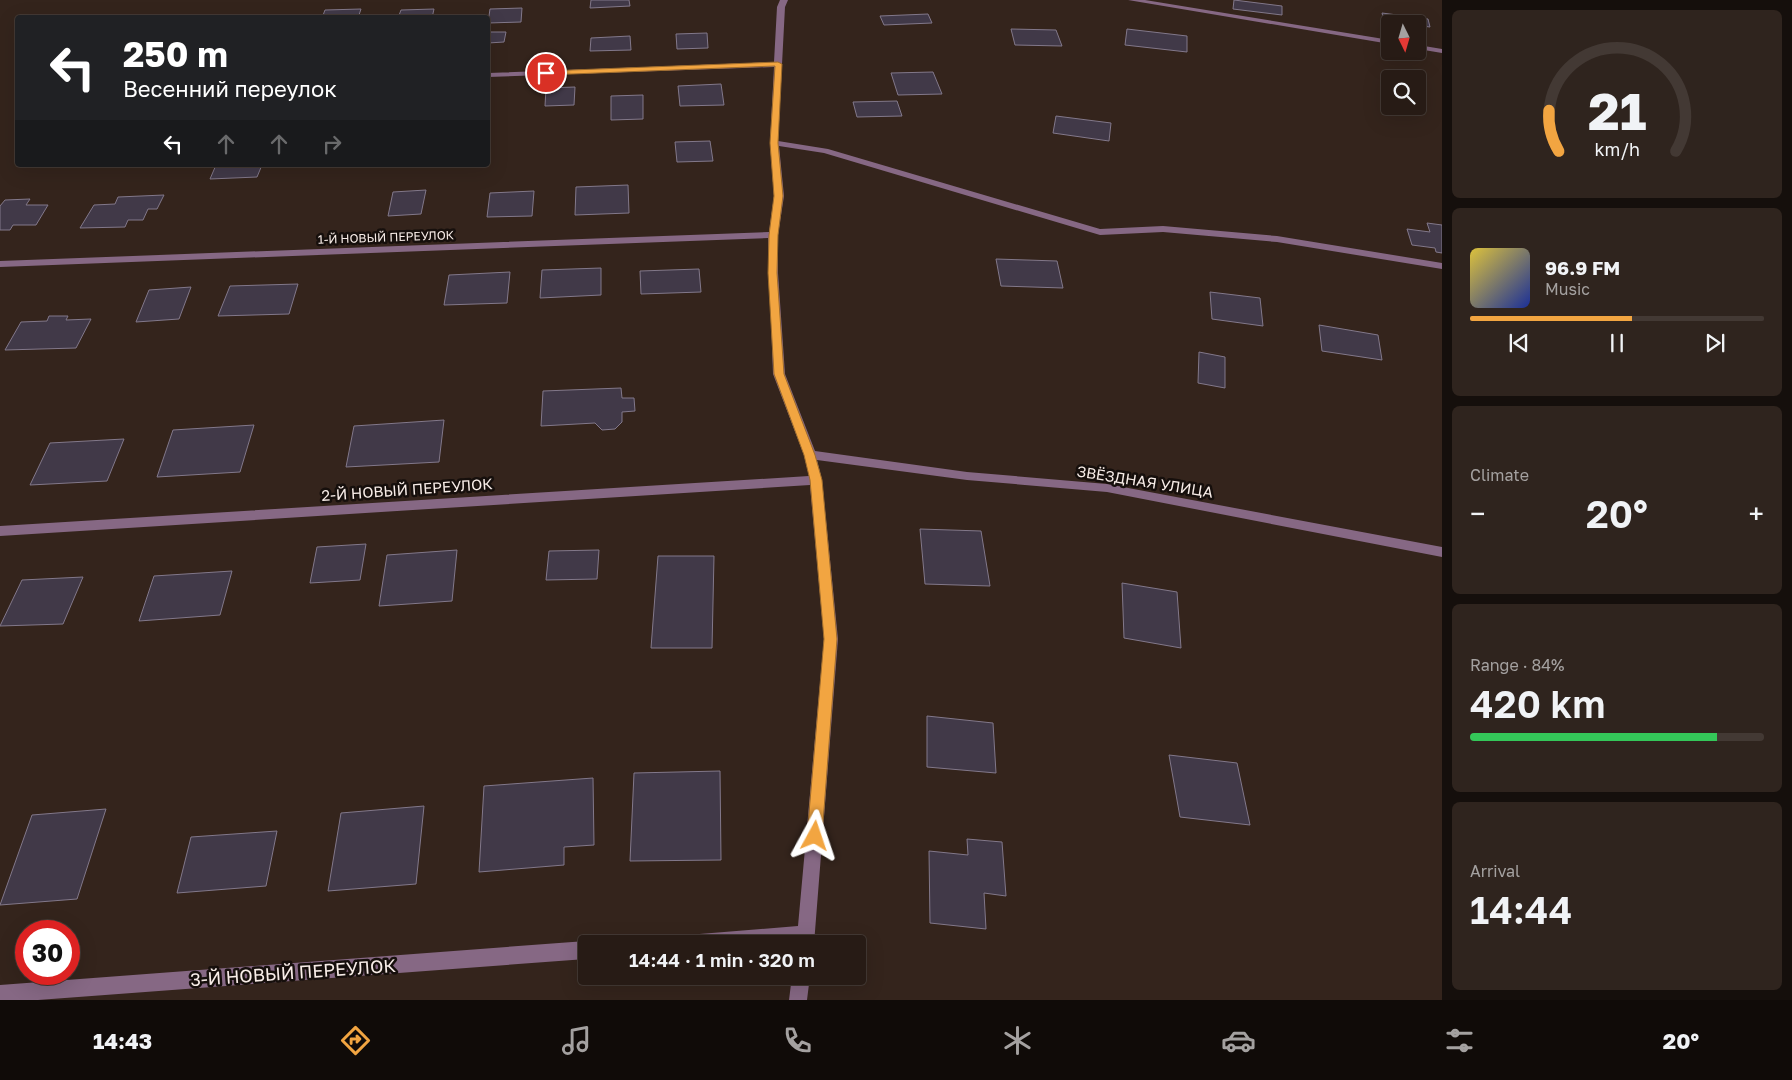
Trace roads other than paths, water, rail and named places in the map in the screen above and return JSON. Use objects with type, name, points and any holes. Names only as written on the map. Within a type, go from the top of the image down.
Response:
[{"type":"street","points":[[784,0],[781,7],[774,143],[778,196],[773,235],[772,273],[779,374],[810,455],[816,480],[831,639],[806,935]]},
{"type":"street","points":[[1132,0],[1381,41]]},
{"type":"street","points":[[1426,48],[1442,51]]},
{"type":"street","points":[[490,75],[778,64]]},
{"type":"street","points":[[774,143],[825,151],[1100,232],[1163,229],[1277,239],[1442,266]]},
{"type":"street","name":"1-Й НОВЫЙ ПЕРЕУЛОК","points":[[0,264],[773,235]]},
{"type":"street","name":"ЗВЁЗДНАЯ УЛИЦА","points":[[810,455],[967,476],[1107,488],[1442,552]]},
{"type":"street","name":"2-Й НОВЫЙ ПЕРЕУЛОК","points":[[0,530],[816,480]]},
{"type":"street","name":"3-Й НОВЫЙ ПЕРЕУЛОК","points":[[0,994],[578,951]]},
{"type":"street","points":[[798,1000],[800,985]]}]
